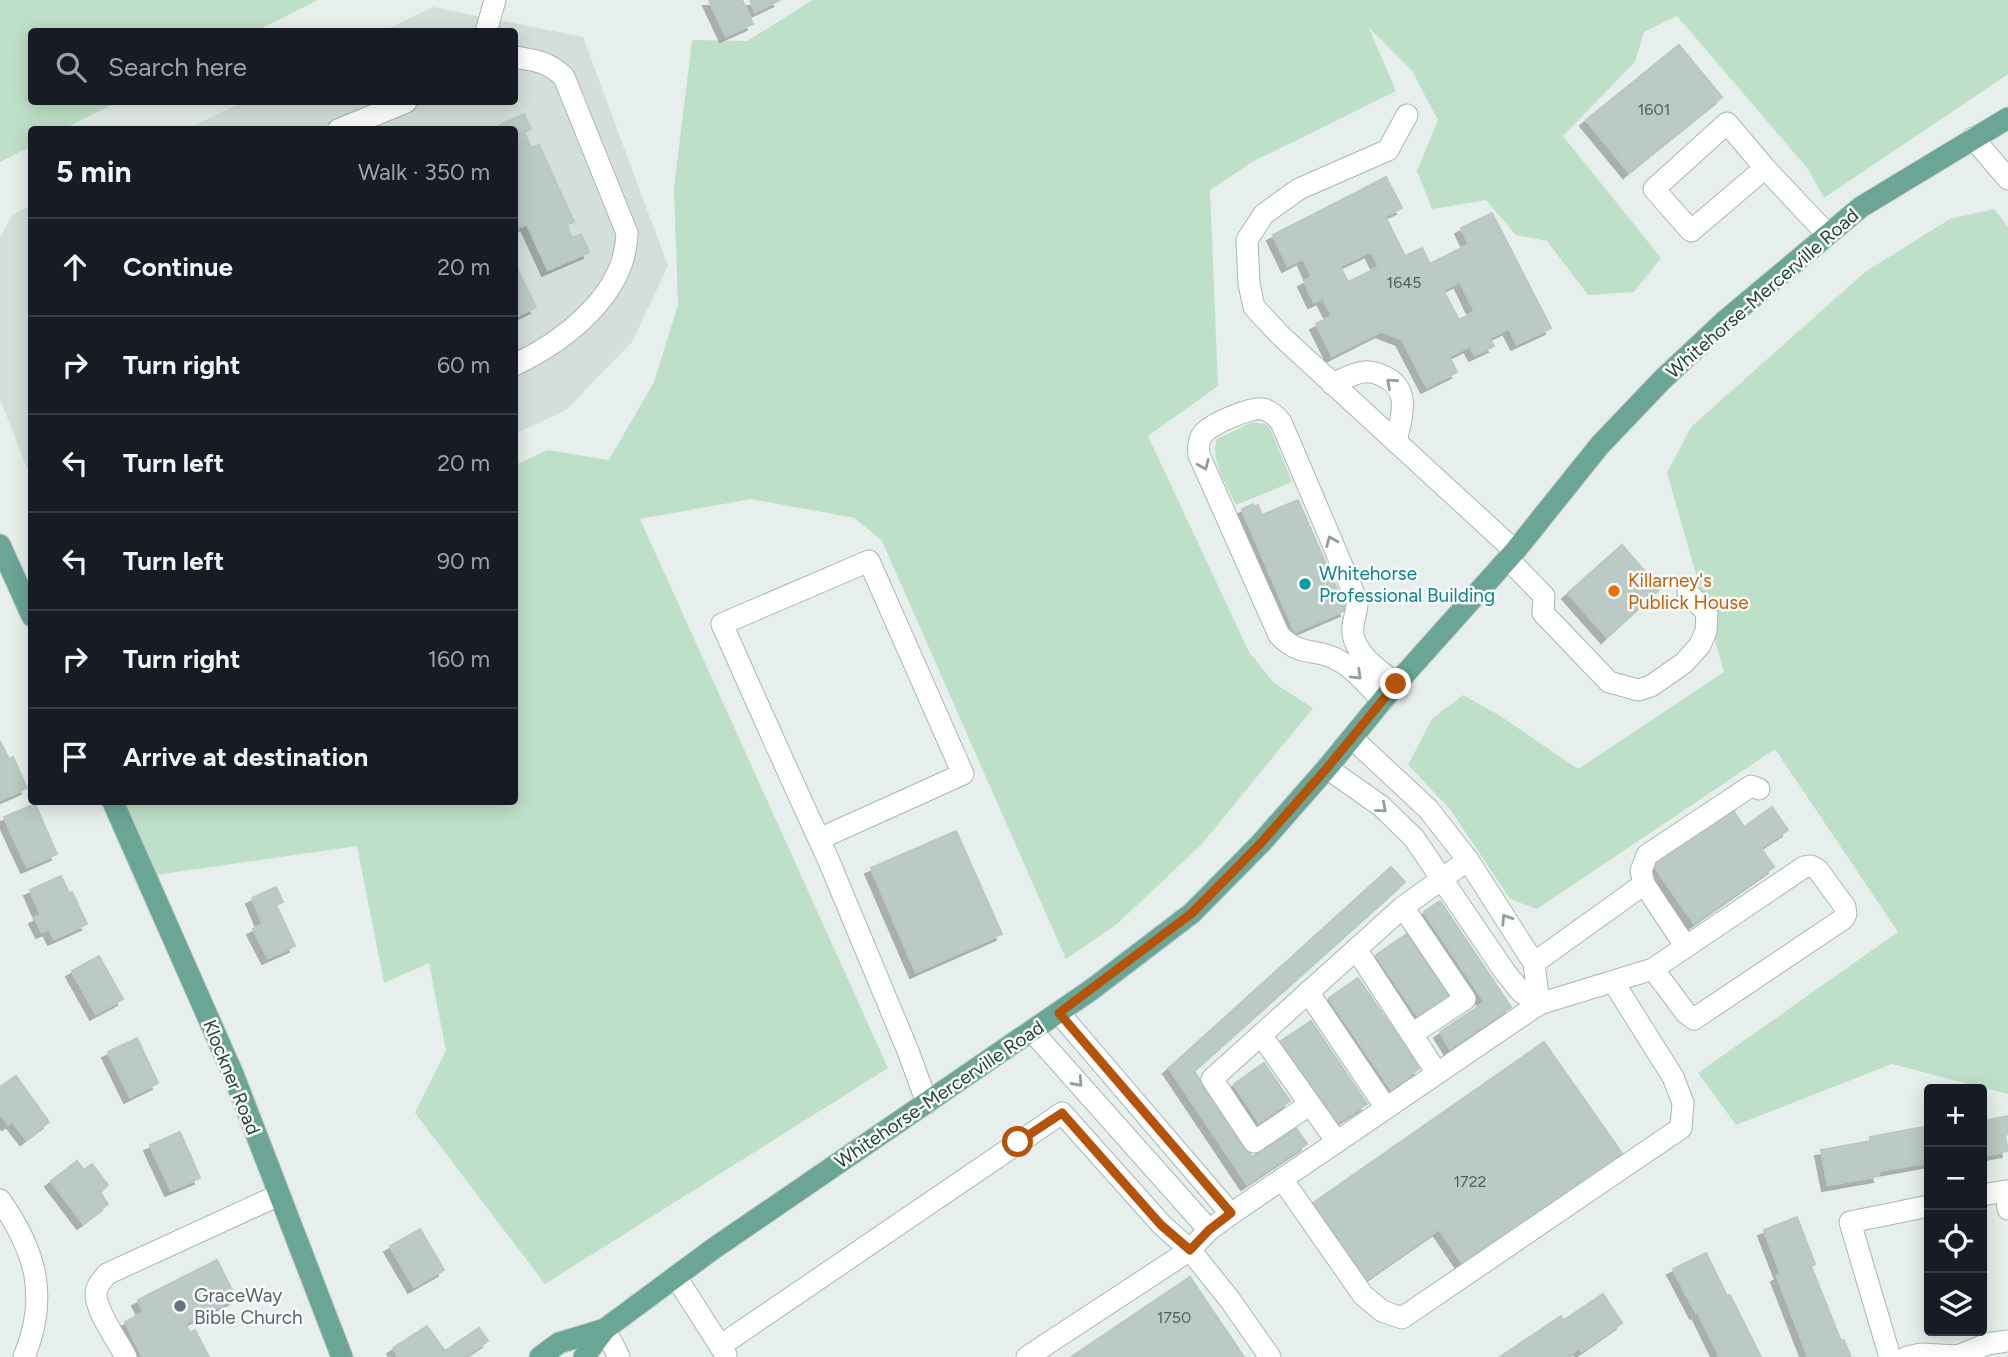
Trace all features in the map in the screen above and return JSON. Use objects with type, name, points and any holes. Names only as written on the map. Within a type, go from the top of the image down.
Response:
[{"type":"main road","name":"Whitehorse-Mercerville Road","points":[[584,1357],[605,1329],[713,1249],[1059,1013],[1192,913],[1261,843],[1389,692],[1511,555],[1600,445],[1662,380],[1727,319],[1861,207],[2008,118]]},
{"type":"main road","points":[[0,545],[5,571],[28,609]]},
{"type":"main road","name":"Klockner Road","points":[[114,805],[233,1074],[342,1357]]},
{"type":"main road","name":"Whitehorse-Mercerville Road","points":[[540,1357],[559,1343],[605,1329]]},
{"type":"street","points":[[487,28],[495,0]]},
{"type":"street","points":[[518,58],[543,62],[564,77],[627,233],[627,252],[621,269],[604,295],[579,322],[551,345],[518,363]]},
{"type":"street","points":[[348,126],[399,105]]},
{"type":"street","points":[[1407,115],[1388,150],[1299,189],[1265,214],[1247,240],[1249,284],[1254,307],[1267,323],[1396,442],[1511,555],[1544,596],[1543,613],[1609,682],[1638,690],[1651,686],[1684,663],[1700,645],[1706,631],[1707,613],[1688,593]]},
{"type":"street","points":[[1765,168],[1691,232],[1654,189],[1727,123],[1827,234]]},
{"type":"street","points":[[1973,138],[2008,179]]},
{"type":"street","points":[[1332,384],[1364,372],[1377,373],[1390,379],[1403,397],[1404,407],[1396,442]]},
{"type":"street","points":[[1261,408],[1272,413],[1281,422],[1357,601],[1353,634],[1389,692],[1341,661],[1326,654],[1299,650],[1279,635],[1199,455],[1199,441],[1212,427],[1251,409],[1261,408]]},
{"type":"street","points":[[818,839],[963,774],[869,561],[722,624],[818,839],[908,1051],[927,1103]]},
{"type":"street","points":[[1326,654],[1353,634]]},
{"type":"street","points":[[1352,738],[1428,808],[1468,860],[1534,963],[1539,1004]]},
{"type":"street","points":[[1327,768],[1381,806],[1414,838],[1505,972],[1521,992],[1539,1004]]},
{"type":"street","points":[[1686,947],[1644,884],[1641,871],[1647,855],[1751,786],[1759,789]]},
{"type":"street","points":[[1309,1105],[1254,1142],[1212,1079],[1403,908],[1468,860]]},
{"type":"street","points":[[1027,1357],[1190,1250],[1209,1230],[1231,1213],[1539,1004],[1653,970],[1804,867],[1811,866],[1818,870],[1845,907],[1846,914],[1843,919],[1694,1020],[1653,970]]},
{"type":"street","points":[[1534,963],[1644,884]]},
{"type":"street","points":[[1403,908],[1465,999],[1412,1034]]},
{"type":"street","points":[[1356,949],[1437,1073]]},
{"type":"street","points":[[1282,1179],[1363,1294],[1382,1311],[1402,1318],[1681,1128],[1683,1103],[1672,1077],[1614,983]]},
{"type":"street","points":[[1308,992],[1386,1108]]},
{"type":"street","points":[[1059,1013],[1231,1213]]},
{"type":"street","points":[[1032,1031],[1209,1230]]},
{"type":"street","points":[[1261,1035],[1337,1142]]},
{"type":"street","points":[[676,1277],[723,1351],[1062,1113],[1161,1225],[1190,1250],[1270,1357]]},
{"type":"street","points":[[1987,1194],[2006,1191],[2008,1209]]},
{"type":"street","points":[[127,1357],[98,1306],[98,1286],[107,1274],[279,1195]]},
{"type":"street","points":[[0,1200],[27,1243],[34,1266],[36,1315],[24,1357]]},
{"type":"street","points":[[1890,1357],[1850,1222],[1924,1207]]},
{"type":"street","points":[[605,1329],[619,1357]]},
{"type":"street","points":[[1907,1357],[1921,1354],[1958,1357],[1987,1344],[2008,1341]]},
{"type":"shaded area","points":[[433,7],[583,37],[668,266],[632,342],[566,410],[518,433],[518,126],[193,126],[236,105],[518,105],[518,28],[390,28]]},
{"type":"shaded area","points":[[28,207],[28,470],[0,399],[0,238],[12,215]]},
{"type":"green space","points":[[0,0],[318,0],[262,28],[28,28],[28,105],[112,105],[69,126],[28,126],[28,148],[0,162]]},
{"type":"green space","points":[[813,0],[2008,0],[2008,74],[1824,198],[1808,169],[1677,16],[1644,32],[1635,62],[1563,136],[1661,258],[1634,292],[1588,295],[1547,241],[1516,235],[1486,200],[1432,209],[1417,171],[1438,120],[1412,71],[1369,28],[1396,91],[1252,162],[1210,190],[1218,386],[1148,436],[1249,652],[1274,683],[1313,708],[1202,844],[1117,924],[1066,959],[882,541],[855,518],[751,499],[640,519],[888,1068],[545,1284],[415,1113],[446,1051],[429,963],[384,983],[357,846],[142,877],[110,805],[518,805],[518,464],[548,450],[609,460],[654,382],[678,305],[674,188],[692,40],[747,41]]},
{"type":"green space","points":[[1994,209],[2008,227],[2008,1094],[1987,1089],[1987,1084],[1969,1084],[1892,1064],[1736,1125],[1698,1073],[1898,932],[1775,749],[1537,909],[1510,899],[1450,809],[1408,765],[1432,719],[1463,695],[1499,715],[1578,769],[1724,672],[1667,473],[1691,427],[1865,272],[1950,219]]},
{"type":"green space","points":[[1252,422],[1265,424],[1270,428],[1292,482],[1236,505],[1220,473],[1215,447],[1217,439]]},
{"type":"building","points":[[709,0],[742,0],[753,24],[726,36]]},
{"type":"building","points":[[750,0],[780,0],[755,12]]},
{"type":"building","points":[[1679,45],[1722,97],[1629,172],[1586,120]]},
{"type":"building","points":[[524,114],[531,129],[524,132],[531,148],[539,145],[574,222],[566,225],[572,238],[581,234],[589,252],[548,270],[527,224],[520,227],[518,223],[518,126],[498,126]]},
{"type":"building","points":[[1386,177],[1402,208],[1385,216],[1405,256],[1422,248],[1430,264],[1469,244],[1461,228],[1492,213],[1551,328],[1517,344],[1509,328],[1489,338],[1494,346],[1475,355],[1470,346],[1449,356],[1457,372],[1427,387],[1402,339],[1381,331],[1332,356],[1316,324],[1332,316],[1323,298],[1314,302],[1304,281],[1312,277],[1303,258],[1288,266],[1273,235]],"holes":[[[1371,251],[1379,267],[1348,282],[1340,266]],[[1460,281],[1475,312],[1459,320],[1443,290]]]},
{"type":"building","points":[[518,271],[536,307],[518,316]]},
{"type":"building","name":"Whitehorse Professional Building","points":[[1298,500],[1346,610],[1295,632],[1242,509],[1253,504],[1254,507],[1258,505],[1262,515]]},
{"type":"building","name":"Killarney's Publick House","points":[[1622,545],[1660,589],[1607,637],[1568,593]]},
{"type":"building","points":[[0,741],[9,759],[13,757],[27,788],[0,800]]},
{"type":"building","points":[[35,805],[57,854],[27,867],[4,817]]},
{"type":"building","points":[[1772,807],[1788,830],[1761,848],[1774,867],[1694,923],[1653,864],[1732,809],[1744,827]]},
{"type":"building","points":[[956,831],[1002,934],[916,972],[871,868]]},
{"type":"building","points":[[1391,867],[1405,882],[1194,1071],[1252,1157],[1296,1128],[1307,1144],[1247,1184],[1169,1068]]},
{"type":"building","points":[[61,876],[87,924],[54,939],[49,929],[42,932],[35,918],[41,915],[30,890]]},
{"type":"building","points":[[276,887],[283,902],[276,905],[295,946],[268,958],[253,929],[263,924],[252,898]]},
{"type":"building","points":[[1440,901],[1511,1007],[1450,1048],[1440,1032],[1485,1002],[1424,912]]},
{"type":"building","points":[[1407,934],[1448,995],[1417,1015],[1376,955]]},
{"type":"building","points":[[99,956],[123,999],[96,1014],[72,971]]},
{"type":"building","points":[[1358,978],[1420,1068],[1391,1089],[1329,998]]},
{"type":"building","points":[[1311,1021],[1367,1104],[1337,1123],[1281,1041]]},
{"type":"building","points":[[137,1038],[158,1083],[130,1097],[108,1052]]},
{"type":"building","points":[[1544,1042],[1626,1159],[1467,1270],[1439,1229],[1367,1279],[1313,1203]]},
{"type":"building","points":[[1264,1063],[1290,1101],[1259,1122],[1234,1084]]},
{"type":"building","points":[[16,1076],[49,1122],[26,1139],[12,1121],[8,1124],[0,1113],[0,1087]]},
{"type":"building","points":[[2008,1116],[2008,1134],[2005,1135],[2008,1151],[1987,1155],[1987,1120]]},
{"type":"building","points":[[1924,1127],[1924,1163],[1878,1171],[1879,1176],[1828,1185],[1821,1150],[1871,1141],[1870,1137]]},
{"type":"building","points":[[180,1132],[200,1178],[171,1190],[150,1145]]},
{"type":"building","points":[[77,1161],[84,1170],[92,1164],[108,1185],[100,1192],[108,1204],[83,1223],[51,1181]]},
{"type":"building","points":[[1797,1217],[1815,1264],[1811,1266],[1841,1341],[1844,1340],[1851,1357],[1808,1356],[1777,1276],[1781,1274],[1764,1230]]},
{"type":"building","points":[[420,1229],[444,1270],[414,1287],[390,1246]]},
{"type":"building","points":[[1706,1253],[1761,1357],[1720,1357],[1698,1312],[1696,1313],[1673,1269]]},
{"type":"building","name":"GraceWay Bible Church","points":[[217,1260],[236,1298],[185,1323],[190,1333],[195,1330],[209,1357],[143,1357],[125,1322],[144,1312],[138,1300]]},
{"type":"building","points":[[1190,1277],[1244,1357],[1071,1357]]},
{"type":"building","points":[[1603,1294],[1622,1323],[1582,1351],[1579,1348],[1566,1357],[1500,1357],[1561,1316],[1564,1320]]},
{"type":"building","points":[[427,1326],[445,1351],[479,1328],[488,1341],[464,1357],[399,1357],[393,1348]]},
{"type":"place","name":"Whitehorse Professional Building","points":[[1305,584]]},
{"type":"place","name":"Killarney's Publick House","points":[[1614,591]]},
{"type":"place","name":"GraceWay Bible Church","points":[[180,1306]]},
{"type":"route","points":[[1018,1142],[1062,1113],[1161,1225],[1190,1250],[1209,1230],[1231,1213],[1059,1013],[1192,913],[1261,843],[1396,684]]}]
